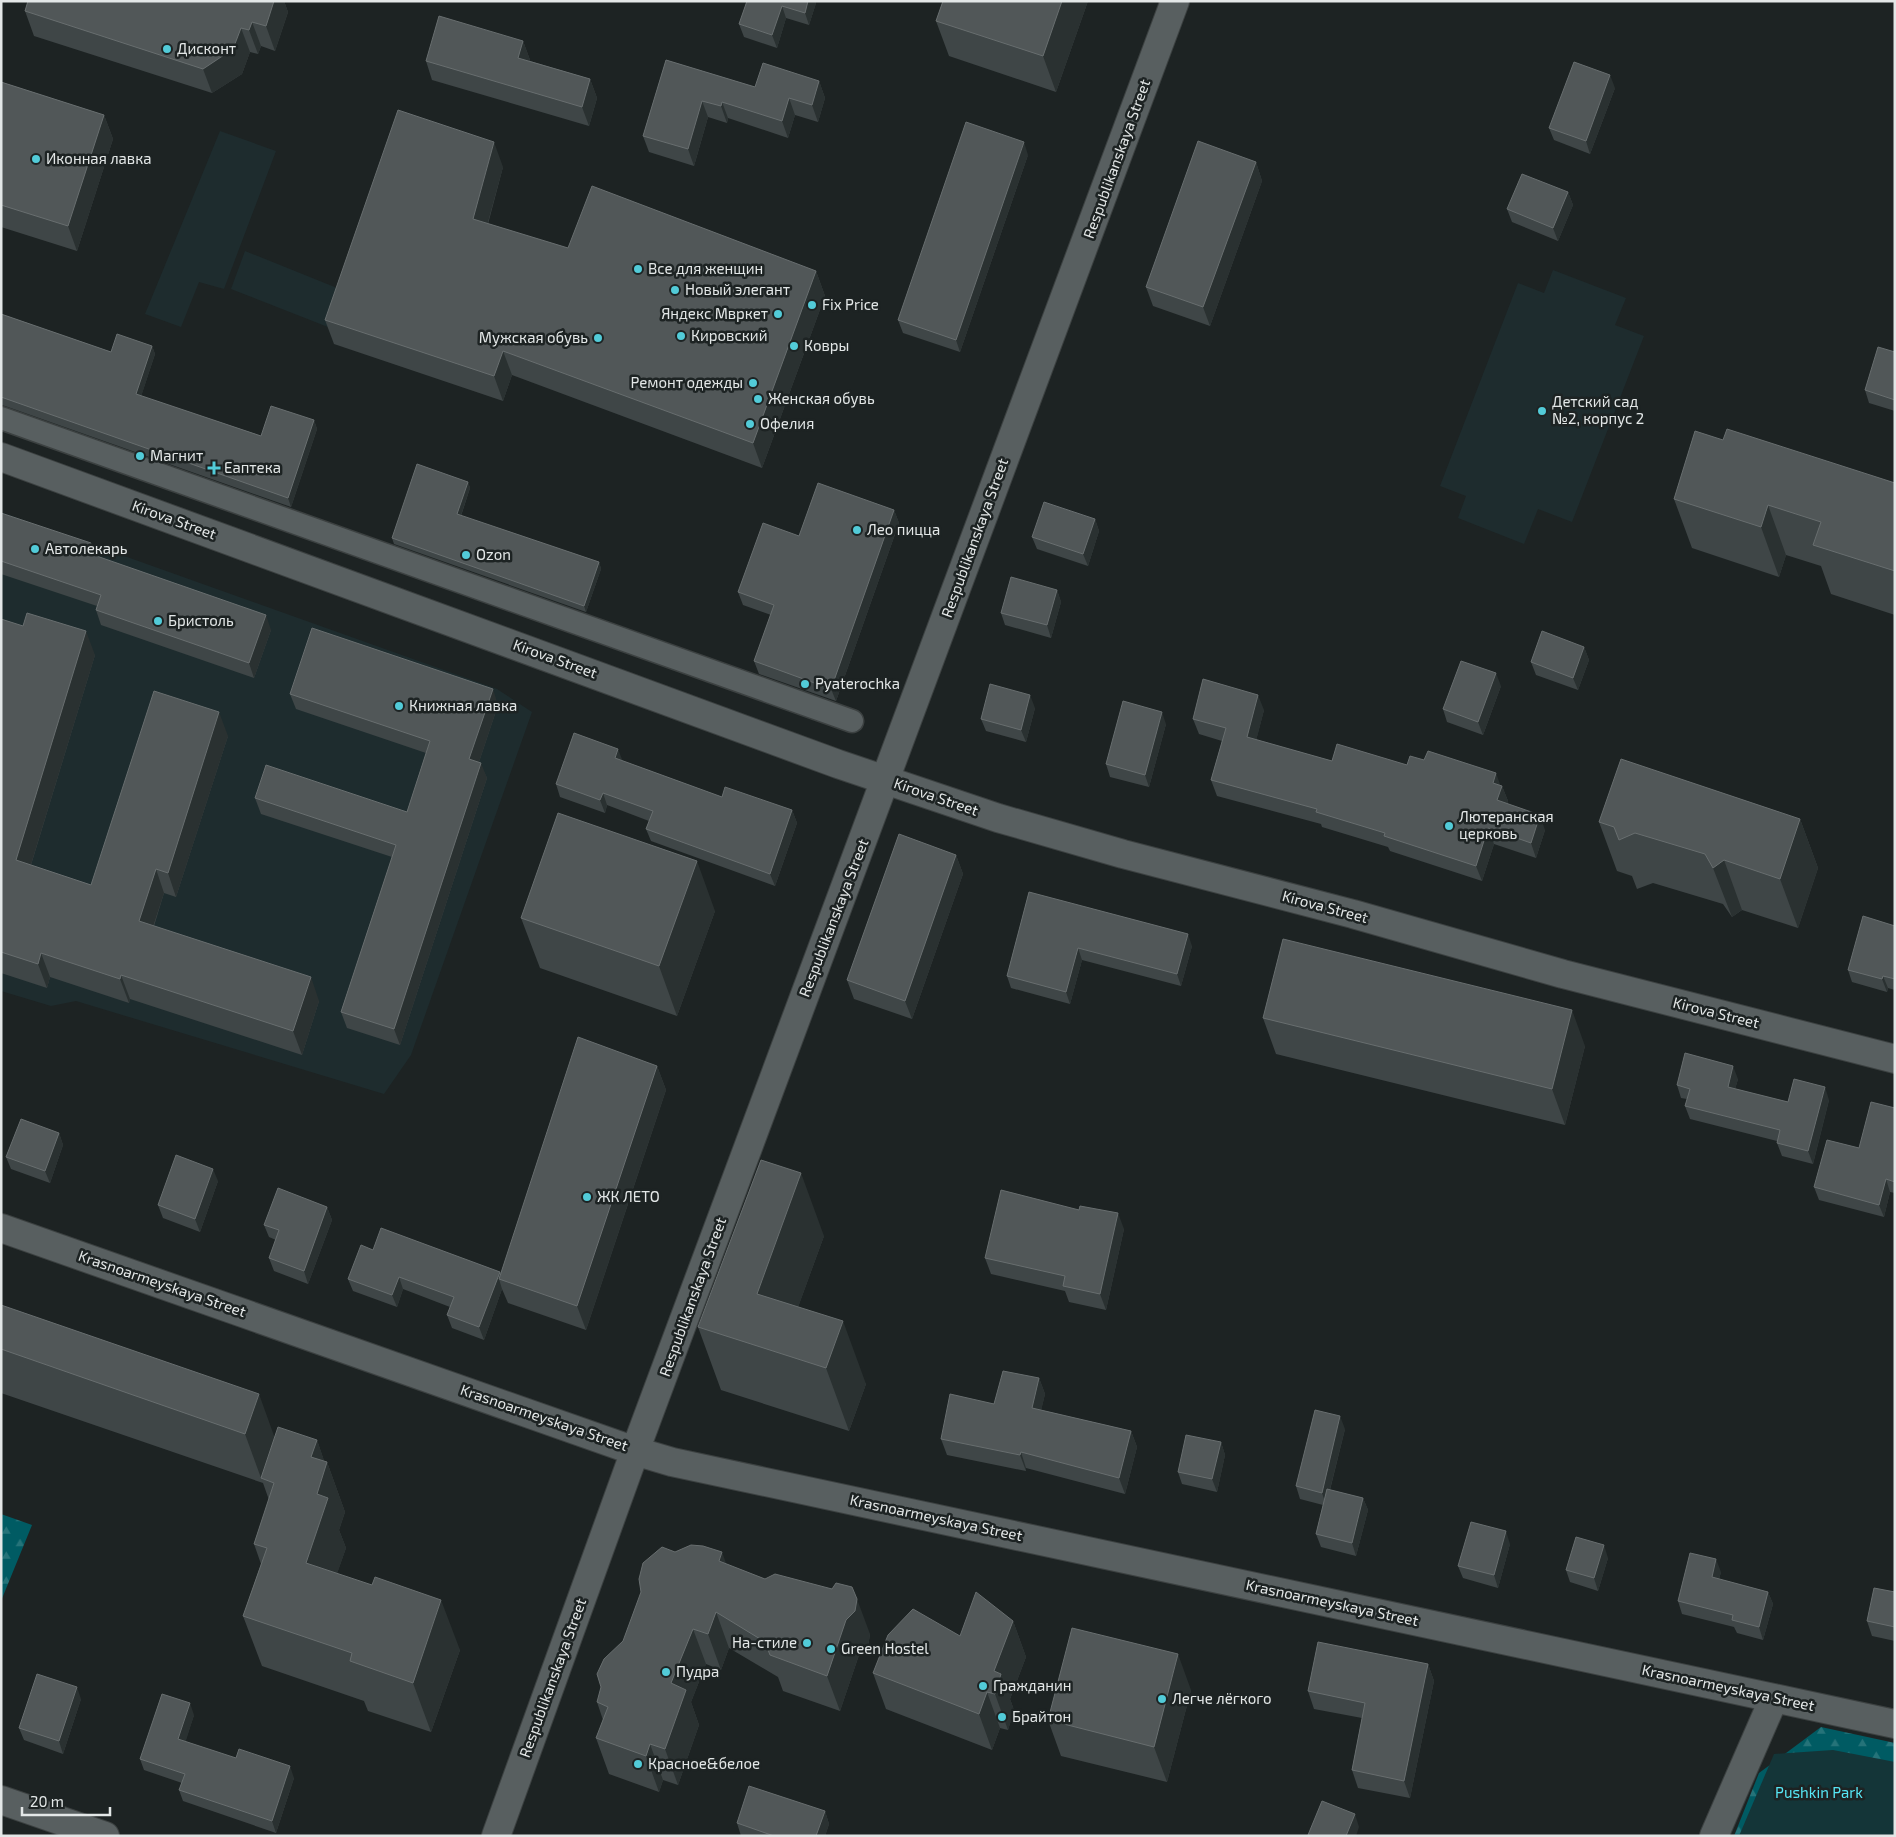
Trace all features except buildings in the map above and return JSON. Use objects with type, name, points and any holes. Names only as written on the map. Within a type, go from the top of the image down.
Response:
[{"type":"street","name":"Respublikanskaya Street","points":[[496,1836],[635,1451],[1175,1]]},
{"type":"street","points":[[1,418],[852,721]]},
{"type":"street","name":"Kirova Street","points":[[1,457],[885,780],[998,818],[1123,854],[1353,914],[1563,974],[1895,1060]]},
{"type":"street","name":"Krasnoarmeyskaya Street","points":[[1,1228],[635,1451],[672,1462],[1895,1724]]},
{"type":"street","points":[[1714,1836],[1774,1698]]},
{"type":"street","points":[[1,1800],[105,1836]]},
{"type":"shaded area","points":[[220,131],[276,151],[224,289],[199,282],[181,327],[145,314]]},
{"type":"shaded area","points":[[245,251],[347,292],[333,329],[231,289]]},
{"type":"shaded area","name":"Детский сад №2, корпус 2","points":[[1553,270],[1626,298],[1615,325],[1644,336],[1572,522],[1538,509],[1524,544],[1458,518],[1466,496],[1440,486],[1518,283],[1544,293]]},
{"type":"shaded area","points":[[1,512],[497,689],[532,712],[411,1055],[384,1094],[76,1001],[51,1006],[1,991]]},
{"type":"green space","points":[[1,1514],[32,1525],[1,1601]]},
{"type":"green space","name":"Pushkin Park","points":[[1821,1727],[1895,1743],[1895,1796],[1826,1836],[1734,1836],[1759,1773]]},
{"type":"green space","name":"Pushkin Park","points":[[1833,1750],[1895,1762],[1895,1836],[1739,1836],[1774,1754]]},
{"type":"place","name":"Дисконт","points":[[167,49]]},
{"type":"place","name":"Иконная лавка","points":[[36,159]]},
{"type":"place","name":"Все для женщин","points":[[638,269]]},
{"type":"place","name":"Новый элегант","points":[[675,290]]},
{"type":"place","name":"Fix Price","points":[[812,305]]},
{"type":"place","name":"Яндекс Мвркет","points":[[778,314]]},
{"type":"place","name":"Кировский","points":[[681,336]]},
{"type":"place","name":"Мужская обувь","points":[[598,338]]},
{"type":"place","name":"Ковры","points":[[794,346]]},
{"type":"place","name":"Ремонт одежды","points":[[753,383]]},
{"type":"place","name":"Женская обувь","points":[[758,399]]},
{"type":"place","name":"Детский сад №2, корпус 2","points":[[1542,411]]},
{"type":"place","name":"Офелия","points":[[750,424]]},
{"type":"place","name":"Магнит","points":[[140,456]]},
{"type":"place","name":"Еаптека","points":[[214,468]]},
{"type":"place","name":"Лео пицца","points":[[857,530]]},
{"type":"place","name":"Автолекарь","points":[[35,549]]},
{"type":"place","name":"Ozon","points":[[466,555]]},
{"type":"place","name":"Бристоль","points":[[158,621]]},
{"type":"place","name":"Pyaterochka","points":[[805,684]]},
{"type":"place","name":"Книжная лавка","points":[[399,706]]},
{"type":"place","name":"Лютеранская церковь","points":[[1449,826]]},
{"type":"place","name":"ЖК ЛЕТО","points":[[587,1197]]},
{"type":"place","name":"На-стиле","points":[[807,1643]]},
{"type":"place","name":"Green Hostel","points":[[831,1649]]},
{"type":"place","name":"Пудра","points":[[666,1672]]},
{"type":"place","name":"Гражданин","points":[[983,1686]]},
{"type":"place","name":"Легче лёгкого","points":[[1162,1699]]},
{"type":"place","name":"Брайтон","points":[[1002,1717]]},
{"type":"place","name":"Красное&белое","points":[[638,1764]]}]
